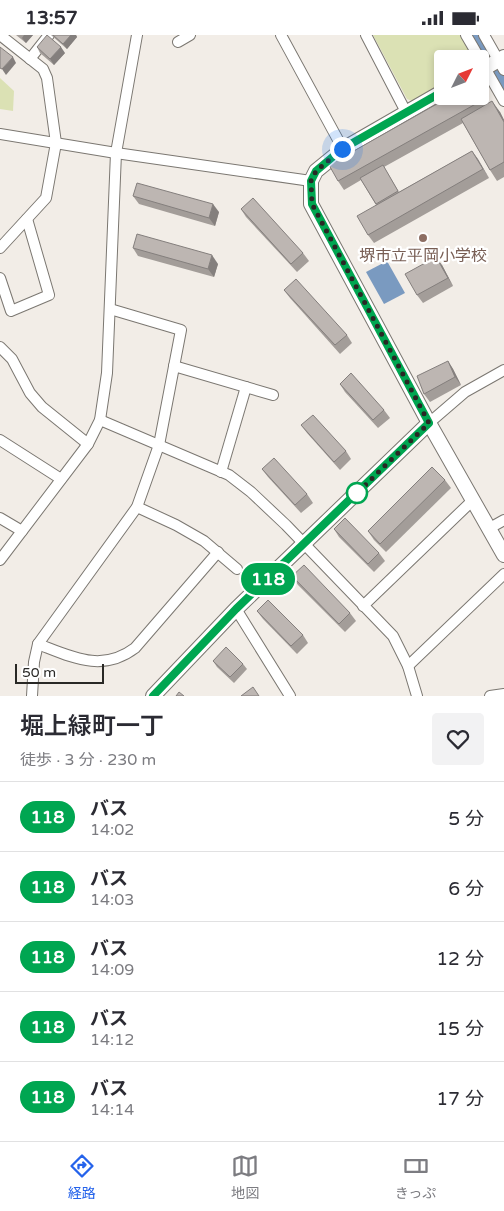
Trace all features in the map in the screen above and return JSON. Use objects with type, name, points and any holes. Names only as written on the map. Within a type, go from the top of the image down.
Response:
[{"type":"street","points":[[0,35],[43,69],[47,78],[56,143],[46,199],[0,248]]},
{"type":"street","points":[[30,59],[49,35]]},
{"type":"street","points":[[0,560],[88,444],[100,420],[108,373],[116,153],[137,35]]},
{"type":"street","points":[[178,42],[190,35]]},
{"type":"street","points":[[281,35],[342,149]]},
{"type":"street","points":[[366,35],[406,112]]},
{"type":"street","points":[[466,35],[491,64]]},
{"type":"street","points":[[484,35],[491,64],[504,101]]},
{"type":"street","points":[[434,96],[342,149],[316,171],[311,181],[312,204],[429,423],[504,555]]},
{"type":"street","points":[[0,134],[311,181]]},
{"type":"street","points":[[0,278],[11,311],[49,295],[27,219]]},
{"type":"street","points":[[32,696],[34,662],[38,644],[137,507],[159,445],[181,330],[110,309]]},
{"type":"street","points":[[0,347],[12,359],[30,393],[42,407],[88,444]]},
{"type":"street","points":[[174,366],[273,395]]},
{"type":"street","points":[[153,696],[236,609],[429,423],[465,392],[504,370]]},
{"type":"street","points":[[222,472],[246,387]]},
{"type":"street","points":[[100,420],[229,475],[250,492],[304,544],[393,636],[408,666],[417,696]]},
{"type":"street","points":[[0,440],[61,479]]},
{"type":"street","points":[[363,606],[472,501]]},
{"type":"street","points":[[137,507],[176,525],[204,541],[237,569]]},
{"type":"street","points":[[0,518],[22,531]]},
{"type":"street","points":[[488,529],[504,520]]},
{"type":"street","points":[[38,644],[76,659],[109,661],[123,657],[135,648],[218,552]]},
{"type":"street","points":[[408,666],[504,574]]},
{"type":"street","points":[[236,609],[290,696]]},
{"type":"street","points":[[490,696],[504,694]]},
{"type":"green space","points":[[373,35],[461,35],[470,50],[434,50],[434,89],[412,101],[407,99]]},
{"type":"green space","points":[[0,78],[14,91],[13,111],[0,109]]},
{"type":"water","points":[[387,261],[405,293],[384,304],[366,272]]},
{"type":"building","points":[[47,35],[61,47],[50,59],[37,47]]},
{"type":"building","points":[[53,35],[71,35],[63,44]]},
{"type":"building","points":[[0,47],[13,57],[2,69],[0,68]]},
{"type":"building","points":[[492,101],[504,122],[504,162],[490,170],[461,119],[485,105],[489,105]]},
{"type":"building","points":[[435,105],[474,105],[338,181],[329,165]]},
{"type":"building","points":[[472,151],[483,169],[368,235],[357,216]]},
{"type":"building","points":[[383,165],[398,191],[376,204],[360,178]]},
{"type":"building","points":[[137,183],[213,204],[209,218],[133,196]]},
{"type":"building","points":[[253,198],[303,253],[291,264],[241,209]]},
{"type":"building","points":[[137,234],[212,255],[208,269],[133,248]]},
{"type":"building","points":[[436,257],[448,278],[417,295],[405,274]]},
{"type":"building","points":[[296,279],[347,335],[335,345],[284,290]]},
{"type":"building","points":[[448,361],[455,377],[424,394],[417,376]]},
{"type":"building","points":[[351,373],[384,410],[373,420],[340,384]]},
{"type":"building","points":[[313,415],[346,451],[334,462],[301,425]]},
{"type":"building","points":[[274,458],[307,494],[295,505],[262,469]]},
{"type":"building","points":[[432,467],[445,480],[380,544],[368,531]]},
{"type":"building","points":[[345,518],[379,553],[368,564],[334,529]]},
{"type":"building","points":[[304,565],[350,613],[339,624],[292,576]]},
{"type":"building","points":[[268,600],[303,635],[291,646],[257,611]]},
{"type":"building","points":[[226,647],[243,664],[230,677],[213,661]]},
{"type":"building","points":[[253,687],[259,696],[241,696]]},
{"type":"building","points":[[179,692],[184,696],[176,696]]},
{"type":"waterway","points":[[475,35],[504,85]]},
{"type":"bus line","name":"118","points":[[153,696],[236,609],[429,423],[312,204],[311,181],[316,171],[342,149],[434,97]]},
{"type":"place","name":"堺市立平岡小学校","points":[[423,238]]},
{"type":"route","points":[[342,149],[316,171],[311,181],[312,204],[429,423],[357,493]]}]
